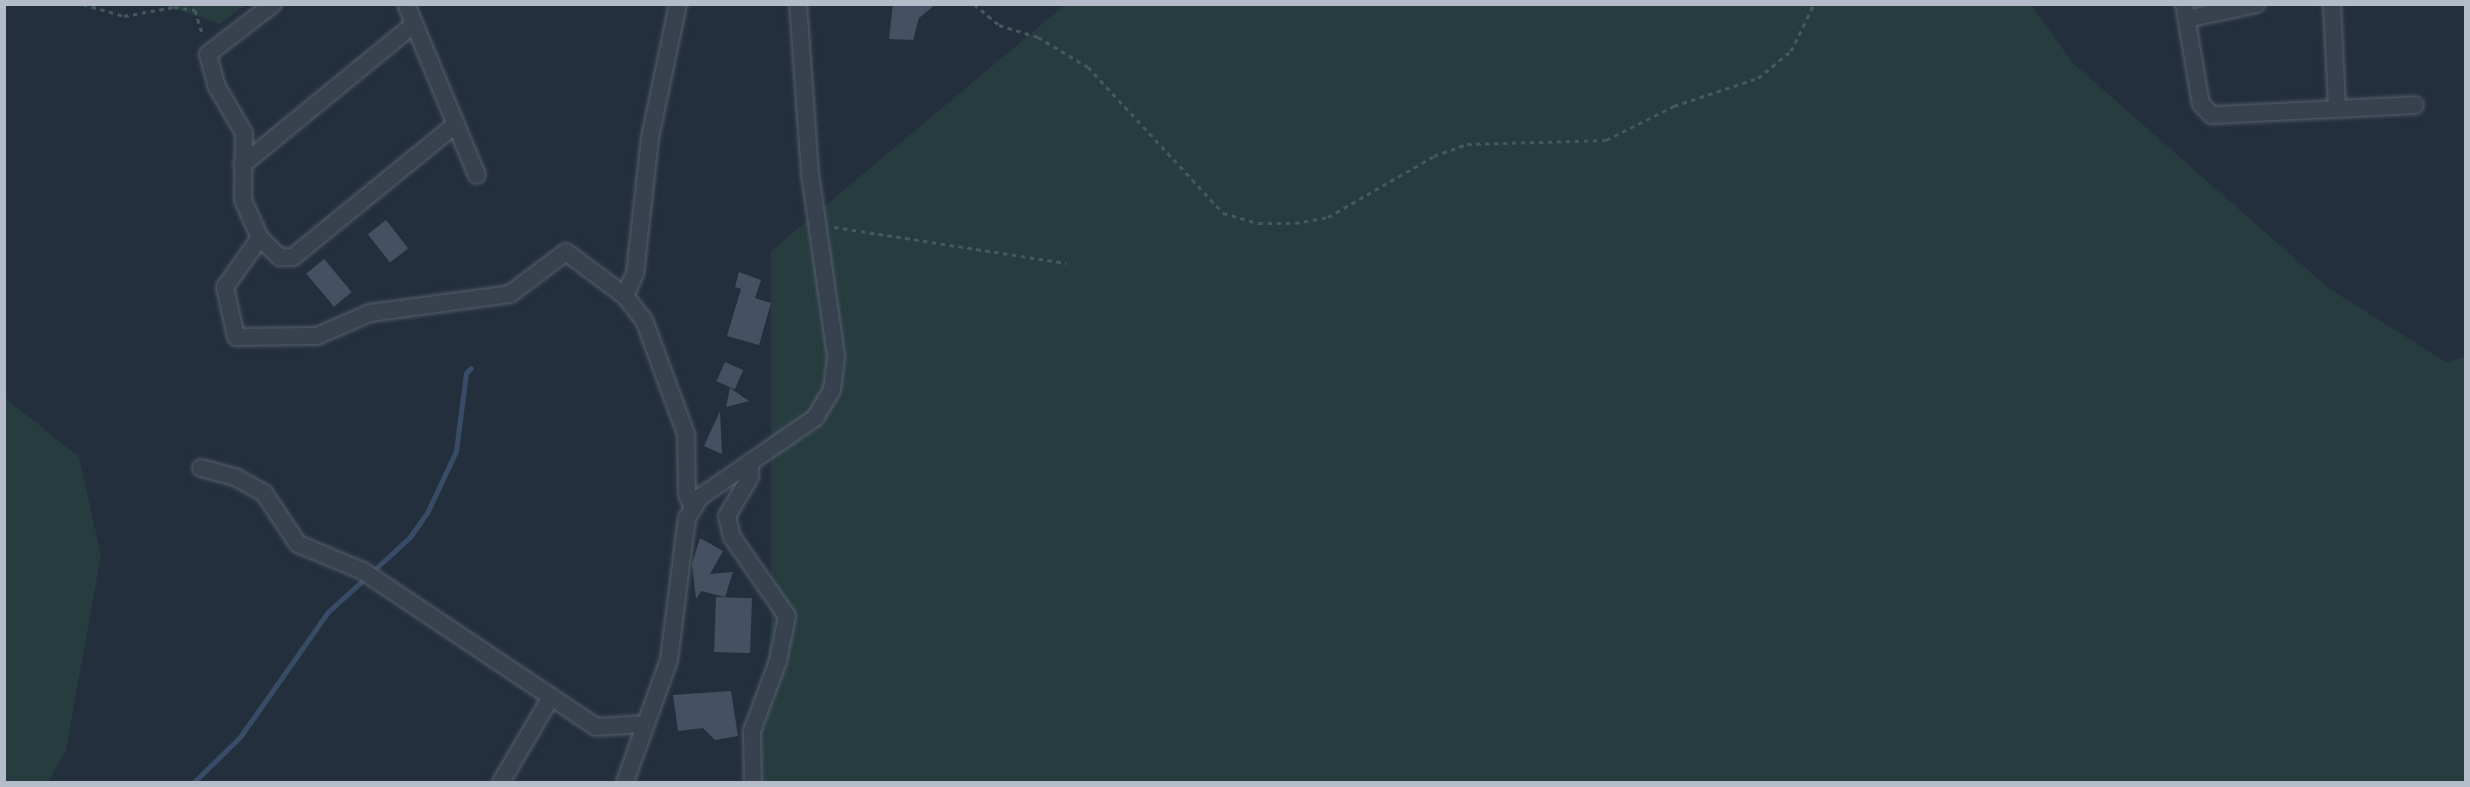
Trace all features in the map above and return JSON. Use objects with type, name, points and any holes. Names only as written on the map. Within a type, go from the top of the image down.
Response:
[{"type":"street","points":[[273,4],[208,54],[217,87],[244,133],[243,200],[260,238],[280,257],[293,257],[456,124]]},
{"type":"street","points":[[406,4],[477,175]]},
{"type":"street","points":[[625,296],[635,274],[650,138],[678,4]]},
{"type":"street","points":[[625,783],[669,660],[677,578],[693,508],[700,497],[815,418],[832,390],[836,356],[818,224],[798,4]]},
{"type":"street","points":[[2256,4],[2186,12],[2200,104],[2207,112],[2415,105]]},
{"type":"street","points":[[2334,5],[2337,108]]},
{"type":"street","points":[[242,165],[414,24]]},
{"type":"street","points":[[260,238],[225,287],[236,337],[317,336],[370,313],[510,294],[566,252],[625,296],[644,320],[686,434],[687,494],[693,508]]},
{"type":"street","points":[[750,464],[750,477],[727,516],[732,537],[787,616],[778,660],[752,731],[753,783]]},
{"type":"street","points":[[201,468],[235,477],[264,493],[298,544],[363,571],[596,727],[646,724]]},
{"type":"street","points":[[501,783],[551,697]]},
{"type":"path","points":[[83,4],[124,16],[195,10],[208,54]]},
{"type":"path","points":[[974,4],[999,25],[1038,37],[1088,68],[1223,213],[1259,223],[1295,223],[1328,217],[1434,156],[1467,144],[1606,140],[1674,106],[1758,78],[1791,51],[1814,4]]},
{"type":"path","points":[[818,224],[1066,263]]},
{"type":"green space","points":[[246,4],[220,24],[164,5]]},
{"type":"green space","points":[[1065,5],[2031,5],[2073,63],[2327,287],[2446,362],[2465,357],[2465,782],[754,782],[771,625],[771,251]]},
{"type":"green space","points":[[4,397],[79,457],[101,555],[66,750],[48,782],[5,782]]},
{"type":"building","points":[[893,4],[936,4],[919,18],[913,40],[889,39]]},
{"type":"building","points":[[386,220],[408,248],[390,263],[368,234]]},
{"type":"building","points":[[324,259],[352,292],[334,307],[306,274]]},
{"type":"building","points":[[739,272],[761,280],[755,298],[771,303],[759,345],[727,336],[741,289],[735,287]]},
{"type":"building","points":[[725,362],[743,370],[735,389],[716,381]]},
{"type":"building","points":[[730,388],[749,401],[726,407]]},
{"type":"building","points":[[720,411],[722,454],[704,446]]},
{"type":"building","points":[[700,538],[723,551],[710,574],[733,572],[725,597],[701,591],[696,599],[692,564]]},
{"type":"building","points":[[716,597],[752,598],[750,653],[714,652]]},
{"type":"building","points":[[731,691],[738,736],[715,740],[703,728],[678,731],[673,695]]},
{"type":"waterway","points":[[194,782],[240,737],[328,612],[410,537],[427,513],[456,451],[466,373],[471,368]]}]
